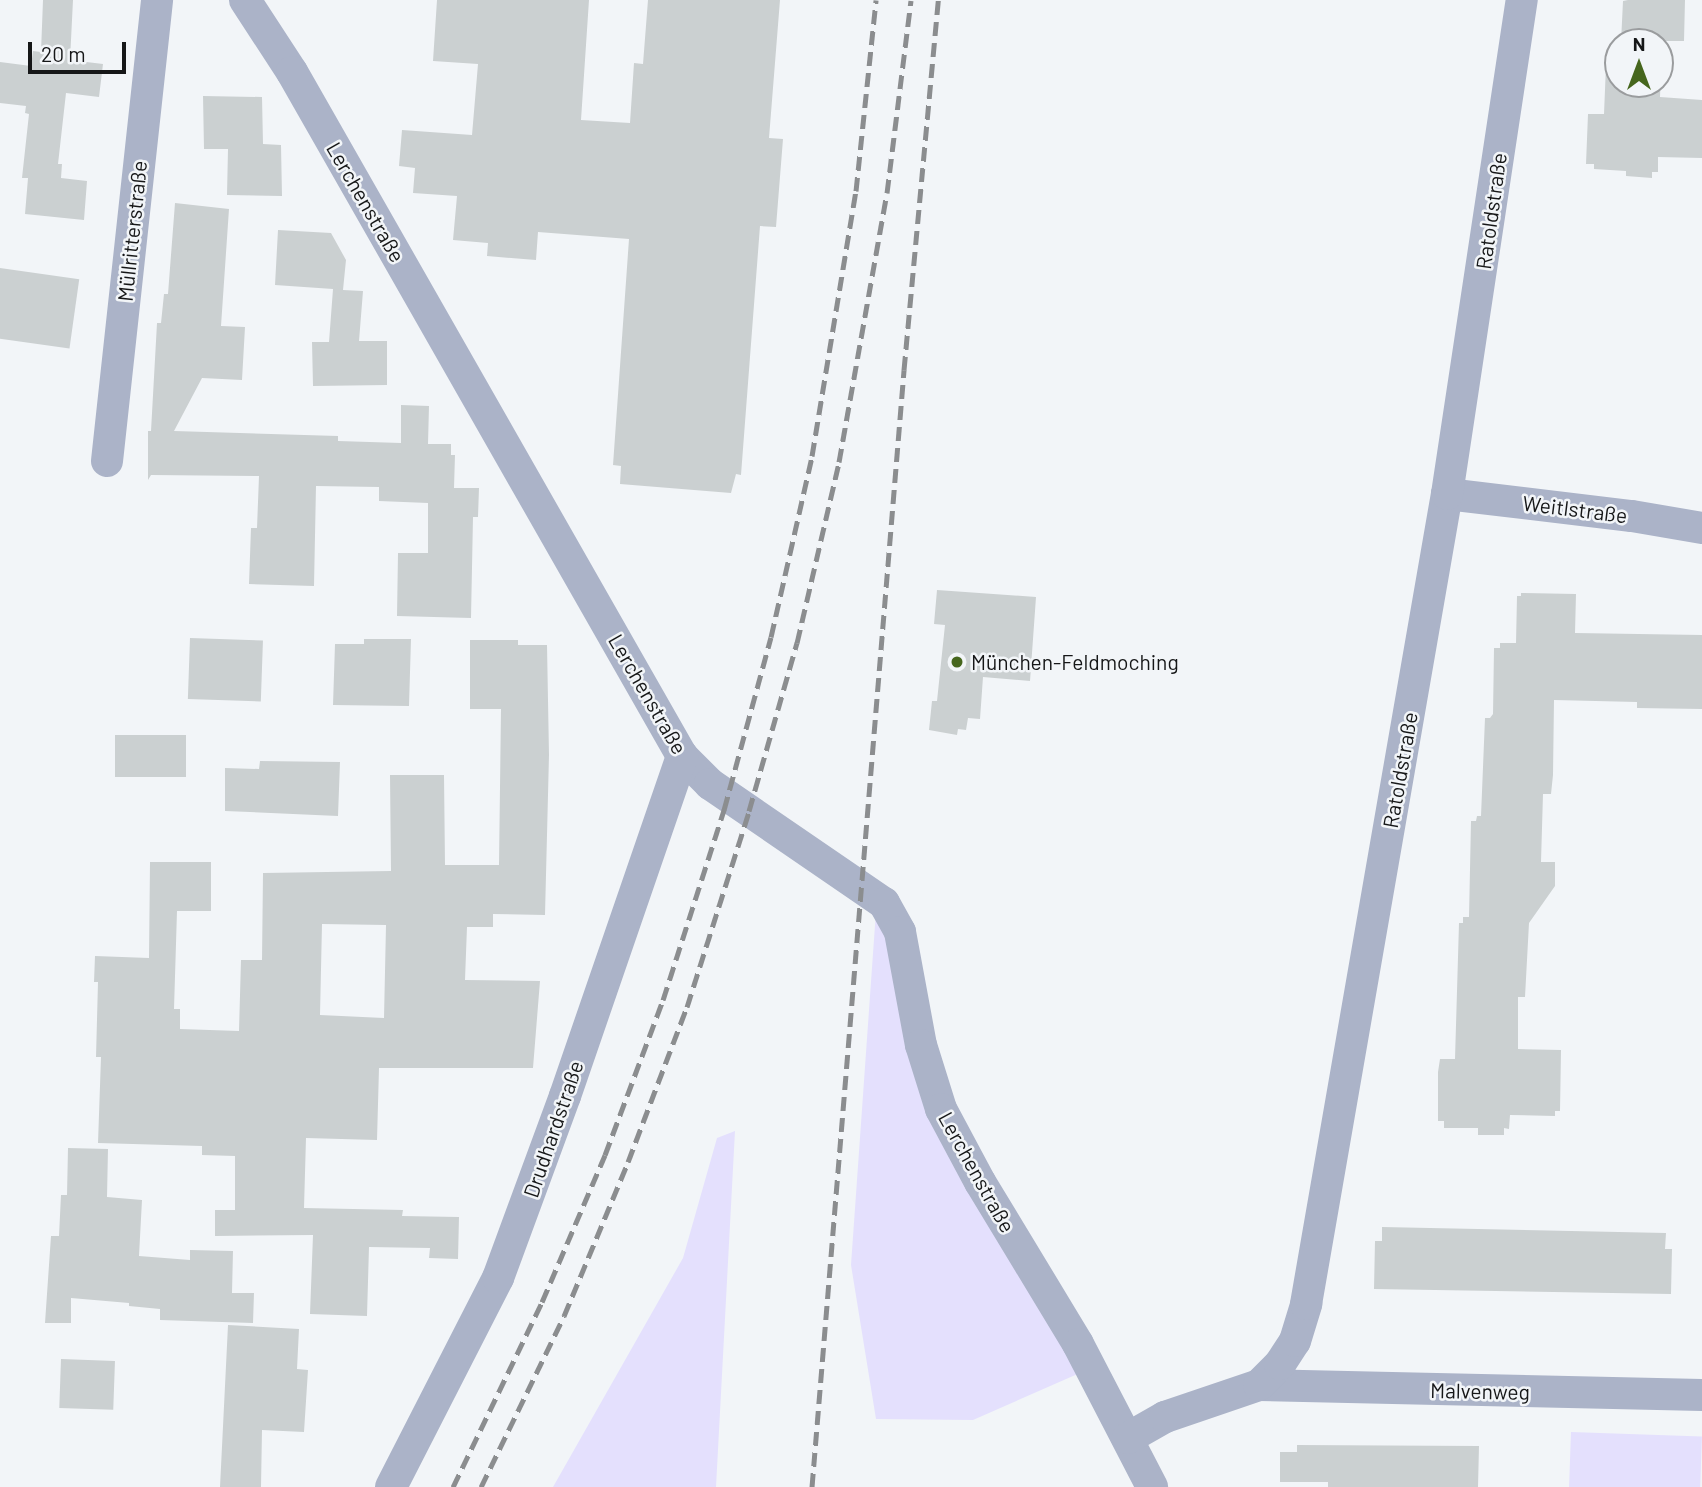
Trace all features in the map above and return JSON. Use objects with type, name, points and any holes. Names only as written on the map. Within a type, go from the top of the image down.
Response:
[{"type":"street","name":"Müllritterstraße","points":[[107,461],[157,0]]},
{"type":"street","name":"Lerchenstraße","points":[[245,0],[292,72],[682,756],[710,784],[884,903],[900,932],[921,1045],[941,1110],[980,1182],[1078,1344],[1153,1487]]},
{"type":"street","name":"Ratoldstraße","points":[[1128,1438],[1164,1417],[1259,1385],[1280,1364],[1295,1341],[1306,1304],[1447,494],[1522,0]]},
{"type":"street","name":"Weitlstraße","points":[[1447,494],[1632,516],[1702,528]]},
{"type":"street","name":"Drudhardstraße","points":[[391,1487],[498,1278],[565,1096],[682,756]]},
{"type":"street","name":"Malvenweg","points":[[1259,1385],[1702,1395]]},
{"type":"shaded area","points":[[876,911],[897,918],[932,1094],[1089,1369],[973,1420],[876,1419],[851,1265]]},
{"type":"shaded area","points":[[735,1131],[716,1487],[553,1487],[683,1258],[717,1138]]},
{"type":"shaded area","points":[[1571,1432],[1702,1437],[1700,1487],[1569,1487]]},
{"type":"building","points":[[43,0],[73,0],[70,60],[103,64],[99,97],[66,93],[58,164],[62,164],[61,178],[87,181],[84,220],[25,214],[28,178],[22,178],[29,114],[25,113],[26,106],[0,103],[0,62],[31,66],[33,51],[41,52]]},
{"type":"building","points":[[437,0],[589,0],[581,120],[630,123],[634,63],[643,64],[648,0],[780,0],[769,138],[783,139],[776,227],[760,226],[741,475],[736,474],[731,493],[620,484],[621,466],[613,465],[629,239],[538,232],[536,260],[487,256],[488,243],[453,240],[457,196],[413,193],[415,168],[399,166],[402,130],[472,135],[478,64],[433,61]]},
{"type":"building","points":[[1685,0],[1684,41],[1674,41],[1674,28],[1622,28],[1623,1]]},
{"type":"building","points":[[203,96],[262,97],[263,144],[281,145],[282,196],[227,195],[228,149],[204,149]]},
{"type":"building","points":[[1605,98],[1702,100],[1702,158],[1658,157],[1658,172],[1652,172],[1652,178],[1626,176],[1626,171],[1594,169],[1594,164],[1586,164],[1588,114],[1604,114]]},
{"type":"building","points":[[175,203],[229,209],[221,326],[245,327],[242,380],[202,378],[174,431],[338,436],[338,441],[401,443],[401,405],[429,406],[428,444],[451,444],[451,455],[455,455],[454,488],[479,488],[478,517],[473,517],[471,618],[397,616],[398,553],[428,553],[428,503],[379,501],[379,487],[316,486],[314,586],[249,584],[251,528],[257,528],[259,476],[151,475],[148,480],[148,431],[151,431],[157,323],[161,323],[164,294],[168,294]]},
{"type":"building","points":[[278,230],[331,233],[346,260],[343,290],[363,291],[359,341],[387,341],[387,385],[313,386],[312,342],[329,342],[333,289],[275,285]]},
{"type":"building","points":[[0,268],[79,279],[69,348],[0,339]]},
{"type":"building","points":[[937,590],[1036,597],[1030,681],[983,677],[980,719],[968,718],[966,730],[958,729],[957,735],[929,730],[932,701],[937,701],[945,625],[934,624]]},
{"type":"building","points":[[1521,593],[1576,594],[1575,633],[1702,635],[1702,709],[1637,708],[1637,702],[1554,700],[1553,775],[1551,794],[1543,794],[1541,862],[1555,862],[1555,886],[1529,923],[1525,997],[1518,997],[1518,1049],[1561,1050],[1560,1111],[1555,1111],[1555,1116],[1510,1115],[1509,1129],[1504,1128],[1504,1135],[1478,1135],[1478,1128],[1444,1128],[1444,1121],[1438,1121],[1438,1072],[1440,1059],[1455,1059],[1459,923],[1463,923],[1463,917],[1469,917],[1471,821],[1476,821],[1477,816],[1481,816],[1485,718],[1490,718],[1493,714],[1494,648],[1500,648],[1500,643],[1516,643],[1517,596],[1521,596]]},
{"type":"building","points":[[190,638],[263,641],[261,702],[188,699]]},
{"type":"building","points":[[364,639],[411,639],[409,706],[333,705],[335,644],[364,644]]},
{"type":"building","points":[[470,640],[518,640],[518,645],[547,645],[549,755],[545,915],[493,914],[493,927],[467,927],[465,980],[540,981],[533,1068],[379,1068],[377,1140],[306,1138],[304,1208],[403,1210],[402,1216],[459,1217],[458,1259],[429,1258],[430,1248],[369,1247],[367,1316],[310,1314],[313,1235],[215,1236],[215,1210],[235,1210],[235,1156],[202,1155],[202,1146],[98,1143],[101,1057],[96,1057],[98,982],[94,982],[95,956],[149,958],[150,862],[211,862],[211,911],[177,911],[174,1009],[180,1009],[180,1029],[239,1031],[241,960],[262,960],[263,873],[391,871],[390,775],[444,775],[445,865],[499,865],[501,709],[470,709]],"holes":[[[322,924],[386,925],[384,1018],[320,1015]]]},
{"type":"building","points":[[115,735],[186,735],[186,777],[115,777]]},
{"type":"building","points":[[260,761],[340,762],[338,816],[225,811],[225,768],[259,769]]},
{"type":"building","points":[[68,1148],[108,1149],[107,1197],[142,1200],[139,1256],[190,1260],[190,1250],[233,1251],[232,1293],[254,1293],[253,1323],[160,1320],[160,1309],[129,1306],[129,1303],[71,1298],[71,1323],[45,1323],[51,1236],[59,1236],[61,1195],[67,1195]]},
{"type":"building","points":[[1382,1227],[1666,1233],[1665,1249],[1672,1249],[1671,1294],[1374,1289],[1375,1241],[1382,1241]]},
{"type":"building","points":[[228,1325],[299,1329],[297,1369],[308,1370],[304,1432],[262,1430],[261,1487],[220,1487]]},
{"type":"building","points":[[61,1359],[115,1361],[113,1410],[59,1408]]},
{"type":"building","points":[[1297,1445],[1479,1446],[1478,1487],[1328,1487],[1328,1482],[1280,1482],[1280,1452],[1297,1452]]},
{"type":"railway","points":[[453,1487],[542,1302],[605,1155],[663,1000],[724,810],[771,637],[812,456],[856,191],[876,0]]},
{"type":"railway","points":[[481,1487],[564,1316],[628,1162],[687,1007],[749,811],[797,643],[839,462],[887,193],[911,0]]},
{"type":"railway","points":[[812,1487],[904,370],[938,0]]},
{"type":"place","name":"München-Feldmoching","points":[[957,662]]}]
